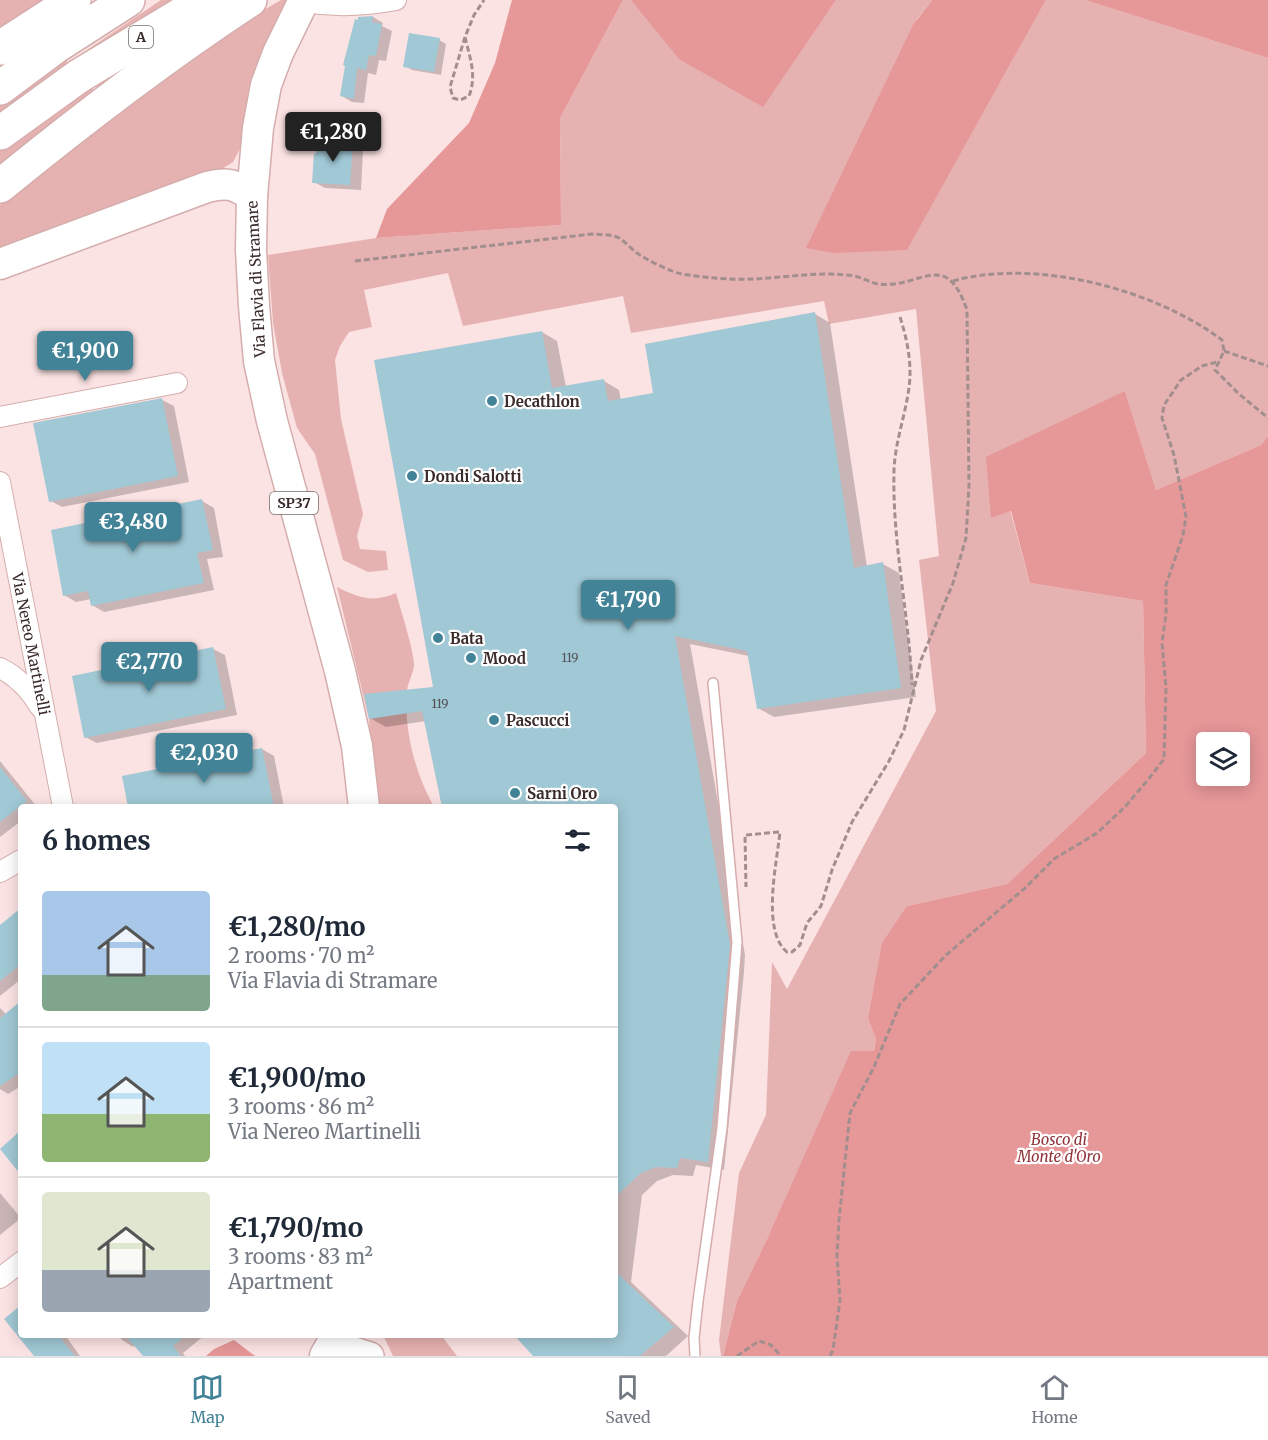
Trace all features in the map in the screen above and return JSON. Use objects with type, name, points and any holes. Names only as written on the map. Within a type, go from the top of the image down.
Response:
[{"type":"highway","points":[[0,48],[74,0]]},
{"type":"highway","points":[[0,88],[55,46],[128,0]]},
{"type":"highway","name":"A","points":[[0,133],[79,76],[205,0]]},
{"type":"highway","points":[[0,186],[110,98],[182,45],[250,0]]},
{"type":"main road","name":"Via Flavia di Stramare","points":[[303,1],[278,53],[266,85],[258,128],[252,196],[252,261],[259,361],[272,421],[340,671],[357,746],[364,804]]},
{"type":"main road","points":[[0,264],[221,183],[238,186],[252,196]]},
{"type":"main road","points":[[376,1338],[385,1356]]},
{"type":"main road","points":[[330,1346],[370,1356]]},
{"type":"street","points":[[303,1],[326,6],[373,4],[396,0]]},
{"type":"street","points":[[0,417],[177,383]]},
{"type":"street","name":"Via Nereo Martinelli","points":[[0,482],[62,804]]},
{"type":"street","points":[[0,579],[7,567],[12,548]]},
{"type":"street","points":[[0,668],[12,674],[30,691],[45,713]]},
{"type":"street","points":[[0,872],[18,862]]},
{"type":"street","points":[[0,1278],[18,1264]]},
{"type":"lane","points":[[695,1356],[694,1338],[698,1301],[722,1128],[737,942],[713,683]]},
{"type":"path","points":[[465,38],[474,85],[469,96],[460,99],[453,98],[450,87],[465,38],[474,15],[484,0]]},
{"type":"path","points":[[355,261],[592,234],[618,237],[637,253],[679,274],[753,279],[816,274],[851,275],[877,284],[901,284],[923,276],[939,275],[953,281],[960,290],[967,310],[969,486],[966,538],[953,583],[932,630],[913,690],[904,730],[889,761],[852,822],[832,870],[825,898],[807,923],[800,945],[796,949],[788,952],[783,948],[775,930],[772,898],[780,832],[745,835],[746,890]]},
{"type":"path","points":[[953,281],[977,274],[1025,273],[1099,283],[1166,307],[1190,318],[1222,340],[1224,351],[1215,370],[1268,418]]},
{"type":"path","points":[[900,317],[910,365],[909,393],[900,425],[894,469],[896,521],[913,690]]},
{"type":"path","points":[[1224,351],[1268,366]]},
{"type":"path","points":[[830,1356],[833,1350],[840,1300],[837,1256],[850,1113],[874,1067],[900,1004],[946,955],[1024,889],[1054,859],[1097,833],[1125,807],[1164,759],[1166,688],[1162,644],[1167,585],[1186,518],[1174,455],[1162,418],[1164,405],[1182,380],[1202,366],[1217,362]]},
{"type":"path","points":[[737,1356],[759,1341],[771,1345],[781,1356]]},
{"type":"shaded area","points":[[0,0],[54,0],[0,36]]},
{"type":"shaded area","points":[[161,0],[188,0],[69,63],[95,92],[0,173],[0,67],[45,35],[68,63]]},
{"type":"shaded area","points":[[281,0],[291,0],[259,62],[247,103],[244,134],[233,162],[211,176],[0,255],[0,205],[181,58]]},
{"type":"shaded area","points":[[623,0],[631,0],[762,106],[836,0],[932,0],[917,19],[907,249],[1046,0],[1085,0],[1268,58],[1268,436],[1261,445],[1156,490],[1125,391],[991,518],[1010,510],[1030,583],[1143,601],[1146,753],[1007,884],[907,906],[868,1019],[876,1039],[874,1051],[769,1235],[737,1301],[723,1356],[721,1356],[719,1340],[739,1173],[766,1115],[772,962],[787,989],[936,711],[919,560],[939,556],[916,309],[829,324],[824,301],[631,333],[623,296],[463,326],[448,273],[364,290],[372,327],[349,332],[335,360],[341,419],[363,514],[357,536],[360,549],[386,551],[388,570],[368,572],[343,560],[315,454],[297,428],[282,373],[273,323],[268,255],[376,238],[561,225],[560,118]]},
{"type":"shaded area","points":[[337,587],[366,598],[380,598],[396,593],[414,660],[407,693],[409,736],[416,765],[433,804],[377,804],[369,719]]},
{"type":"shaded area","points":[[384,1338],[443,1338],[457,1356],[393,1356]]},
{"type":"green space","points":[[512,0],[623,0],[560,118],[561,225],[376,238],[387,209],[469,123],[495,63]]},
{"type":"green space","points":[[631,0],[836,0],[763,107],[679,59]]},
{"type":"green space","points":[[932,0],[1046,0],[907,250],[834,253],[806,248],[913,25]]},
{"type":"green space","points":[[1085,0],[1268,0],[1268,58]]},
{"type":"green space","name":"Bosco di Monte d'Oro","points":[[1125,391],[1156,490],[1261,445],[1268,436],[1268,1356],[723,1356],[737,1301],[851,1051],[874,1051],[876,1039],[868,1019],[882,943],[907,906],[1007,884],[1146,753],[1143,601],[1030,583],[1011,511],[991,518],[986,457]]},
{"type":"green space","points":[[234,1340],[255,1356],[206,1356],[214,1349]]},
{"type":"building","points":[[373,16],[372,22],[382,24],[376,56],[369,55],[366,70],[357,68],[354,99],[340,96],[345,66],[343,65],[355,19]]},
{"type":"building","points":[[409,33],[440,38],[434,72],[403,67]]},
{"type":"building","points":[[317,141],[353,143],[350,185],[312,183]]},
{"type":"building","points":[[815,312],[854,568],[883,562],[901,688],[757,709],[747,651],[675,636],[730,945],[708,1162],[680,1158],[677,1168],[656,1167],[641,1173],[618,1194],[618,804],[441,804],[422,711],[369,719],[364,694],[433,687],[374,360],[542,331],[552,388],[604,379],[608,401],[653,393],[645,344]]},
{"type":"building","points":[[162,398],[178,476],[49,502],[33,423]]},
{"type":"building","points":[[202,499],[213,550],[197,553],[204,583],[91,606],[88,591],[63,596],[51,530]]},
{"type":"building","points":[[213,647],[226,709],[84,738],[72,676]]},
{"type":"building","points":[[262,748],[273,804],[127,804],[122,776]]},
{"type":"building","points":[[0,767],[27,801],[18,804],[18,808],[0,822]]},
{"type":"building","points":[[18,910],[18,966],[0,981],[0,925]]},
{"type":"building","points":[[18,1003],[18,1074],[0,1086],[0,1018]]},
{"type":"building","points":[[18,1133],[18,1171],[0,1149]]},
{"type":"building","points":[[618,1274],[674,1327],[640,1356],[533,1356],[517,1338],[618,1338]]},
{"type":"building","points":[[18,1307],[18,1336],[4,1319]]},
{"type":"building","points":[[19,1338],[60,1338],[75,1356],[34,1356]]},
{"type":"building","points":[[128,1338],[182,1338],[173,1346],[181,1356],[143,1356]]},
{"type":"place","name":"Decathlon","points":[[492,401]]},
{"type":"place","name":"Dondi Salotti","points":[[412,476]]},
{"type":"place","name":"Bata","points":[[438,638]]},
{"type":"place","name":"Mood","points":[[471,658]]},
{"type":"place","name":"Pascucci","points":[[494,720]]},
{"type":"place","name":"Sarni Oro","points":[[515,793]]}]
